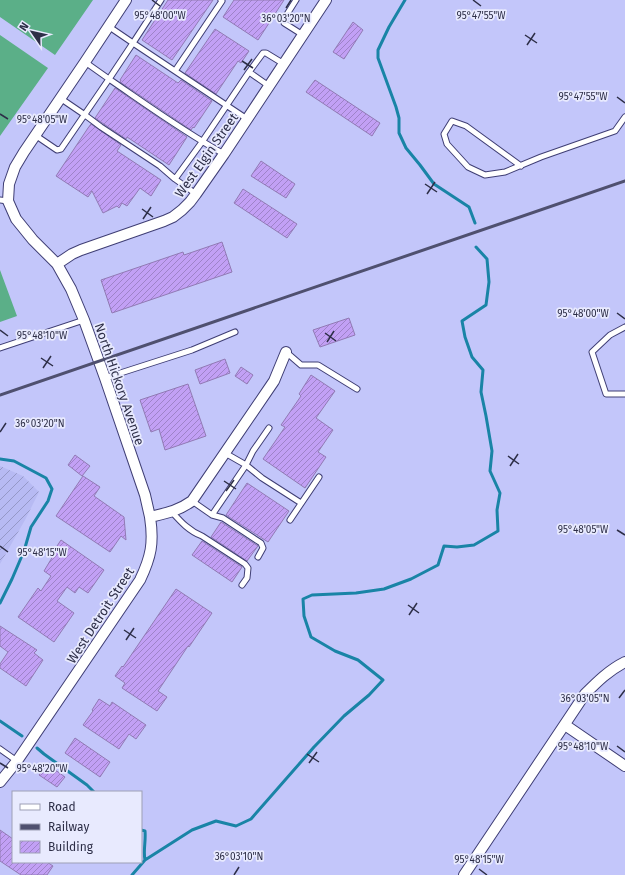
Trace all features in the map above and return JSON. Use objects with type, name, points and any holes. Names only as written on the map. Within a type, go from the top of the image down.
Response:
[{"type":"street","points":[[4,201],[15,167],[24,152],[126,0]]},
{"type":"street","name":"West Elgin Street","points":[[56,264],[81,250],[173,217],[190,202],[224,154],[326,0]]},
{"type":"street","name":"North Hickory Avenue","points":[[4,201],[33,240],[56,264],[71,289],[84,320],[144,495],[150,517]]},
{"type":"street","points":[[150,517],[172,512],[182,508],[192,501],[274,381],[286,352]]},
{"type":"street","name":"West Detroit Street","points":[[0,782],[17,761],[140,580],[150,556],[152,546],[150,517]]},
{"type":"street","points":[[464,875],[585,694],[600,679],[625,662]]},
{"type":"street","points":[[565,725],[625,766]]},
{"type":"lane","points":[[35,135],[57,150],[61,149],[161,0]]},
{"type":"lane","points":[[175,71],[222,0]]},
{"type":"lane","points":[[296,0],[284,19],[284,23],[303,35]]},
{"type":"lane","points":[[108,26],[247,119]]},
{"type":"lane","points":[[175,179],[263,53],[266,52],[284,64]]},
{"type":"lane","points":[[85,62],[158,113],[202,142],[224,154]]},
{"type":"lane","points":[[249,72],[269,86]]},
{"type":"lane","points":[[60,98],[160,166],[196,194]]},
{"type":"lane","points":[[521,166],[466,126],[452,121],[444,134],[447,144],[468,167],[485,175],[505,172],[521,166],[541,157],[615,131],[625,117]]},
{"type":"lane","points":[[0,348],[84,320]]},
{"type":"lane","points":[[625,327],[610,335],[592,352],[606,394],[625,394]]},
{"type":"lane","points":[[104,378],[192,350],[235,332]]},
{"type":"lane","points":[[286,352],[301,365],[318,365],[356,389]]},
{"type":"lane","points":[[212,515],[269,428]]},
{"type":"lane","points":[[225,453],[246,465],[262,478],[301,503]]},
{"type":"lane","points":[[290,520],[319,477]]},
{"type":"lane","points":[[192,501],[212,515],[223,518],[261,543],[263,548],[258,557]]},
{"type":"lane","points":[[172,512],[182,524],[248,568],[247,578],[242,585]]},
{"type":"lane","points":[[0,749],[17,761]]},
{"type":"shaded area","points":[[0,466],[23,476],[39,492],[0,564]]},
{"type":"green space","points":[[0,0],[93,0],[55,55],[0,17]]},
{"type":"green space","points":[[0,35],[48,68],[0,136]]},
{"type":"green space","points":[[0,270],[17,316],[0,322]]},
{"type":"building","points":[[168,0],[213,0],[172,60],[142,40]]},
{"type":"building","points":[[234,0],[284,0],[258,40],[223,17]]},
{"type":"building","points":[[353,22],[363,30],[344,59],[333,52]]},
{"type":"building","points":[[215,29],[249,51],[241,63],[238,61],[216,94],[185,73]]},
{"type":"building","points":[[136,55],[178,83],[181,80],[212,101],[194,128],[193,127],[191,130],[120,82]]},
{"type":"building","points":[[315,80],[380,123],[372,136],[306,92]]},
{"type":"building","points":[[115,88],[187,137],[169,165],[95,118]]},
{"type":"building","points":[[91,124],[121,145],[117,151],[161,180],[151,196],[140,188],[127,206],[122,203],[119,208],[117,206],[103,213],[92,191],[88,197],[56,176]]},
{"type":"building","points":[[261,161],[295,184],[286,198],[251,176]]},
{"type":"building","points":[[243,189],[297,224],[287,238],[234,203]]},
{"type":"building","points":[[222,242],[232,272],[112,313],[101,280],[183,252],[184,255]]},
{"type":"building","points":[[349,318],[355,335],[320,347],[313,330]]},
{"type":"building","points":[[225,359],[230,373],[200,384],[195,370]]},
{"type":"building","points":[[241,367],[253,375],[247,384],[235,376]]},
{"type":"building","points":[[311,375],[335,391],[316,418],[333,430],[318,452],[326,457],[305,488],[263,459],[285,427],[281,425],[301,396],[299,394]]},
{"type":"building","points":[[188,384],[206,436],[165,450],[159,429],[151,432],[140,400]]},
{"type":"building","points":[[75,455],[90,466],[82,476],[68,465]]},
{"type":"building","points":[[83,476],[100,487],[94,496],[124,517],[126,540],[121,536],[110,552],[56,516]]},
{"type":"building","points":[[247,483],[289,511],[268,542],[226,515]]},
{"type":"building","points":[[221,522],[258,546],[247,561],[211,537]]},
{"type":"building","points":[[61,540],[104,570],[88,593],[79,587],[75,593],[67,587],[57,601],[74,613],[54,642],[18,617],[38,588],[41,591],[51,576],[44,571],[53,556],[51,555]]},
{"type":"building","points":[[202,541],[242,567],[232,582],[192,555]]},
{"type":"building","points":[[176,589],[212,613],[158,691],[167,697],[157,711],[122,688],[125,683],[115,676],[122,666],[123,667]]},
{"type":"building","points":[[0,626],[37,650],[34,653],[43,660],[26,686],[0,668],[0,664],[8,652],[0,646]]},
{"type":"building","points":[[99,699],[110,706],[112,702],[146,725],[136,739],[129,734],[119,749],[83,725]]},
{"type":"building","points":[[75,738],[110,762],[100,777],[65,753]]},
{"type":"building","points":[[47,764],[65,777],[57,787],[39,775]]},
{"type":"building","points":[[0,830],[12,838],[12,863],[48,863],[53,866],[47,875],[21,875],[0,861]]},
{"type":"waterway","points":[[405,0],[389,27],[378,50],[378,58],[399,118],[399,133],[406,148],[434,184],[469,207],[475,223]]},
{"type":"waterway","points":[[132,875],[145,860],[192,830],[216,821],[236,826],[251,819],[314,747],[344,716],[369,695],[383,680],[358,660],[335,651],[311,637],[304,616],[303,599],[312,595],[356,593],[384,589],[411,579],[438,565],[444,546],[457,547],[474,545],[498,531],[497,510],[500,493],[490,471],[492,451],[481,392],[483,370],[472,357],[465,337],[462,321],[486,305],[489,282],[487,259],[476,247]]},
{"type":"waterway","points":[[0,459],[14,461],[46,478],[52,489],[48,501],[31,527],[24,551],[0,603]]},
{"type":"waterway","points":[[0,721],[22,736]]},
{"type":"waterway","points":[[37,748],[93,791]]},
{"type":"waterway","points":[[142,830],[145,831],[145,860]]},
{"type":"railway","points":[[0,395],[625,181]]}]
